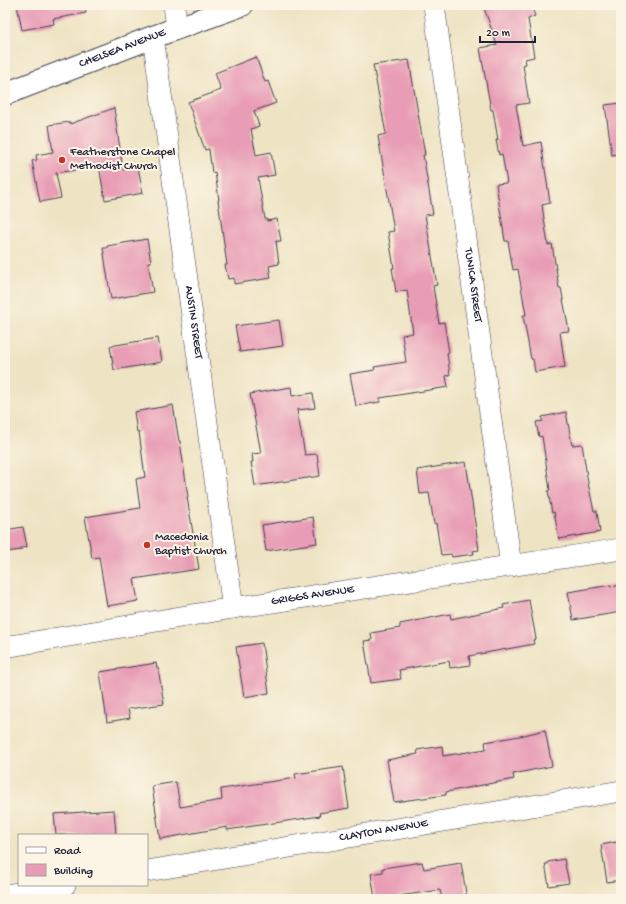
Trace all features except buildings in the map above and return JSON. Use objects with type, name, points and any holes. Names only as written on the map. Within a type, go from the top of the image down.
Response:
[{"type":"main road","name":"CHELSEA AVENUE","points":[[5,94],[153,37],[242,5]]},
{"type":"street","points":[[174,5],[177,29]]},
{"type":"street","name":"TUNICA STREET","points":[[434,5],[511,566]]},
{"type":"street","name":"AUSTIN STREET","points":[[153,37],[233,608]]},
{"type":"street","name":"GRIGGS AVENUE","points":[[5,647],[233,608],[621,549]]},
{"type":"street","name":"CLAYTON AVENUE","points":[[148,871],[621,791]]},
{"type":"street","points":[[5,895],[59,886]]},
{"type":"place","name":"Featherstone Chapel Methodist Church","points":[[62,160]]},
{"type":"place","name":"Macedonia Baptist Church","points":[[147,545]]}]
